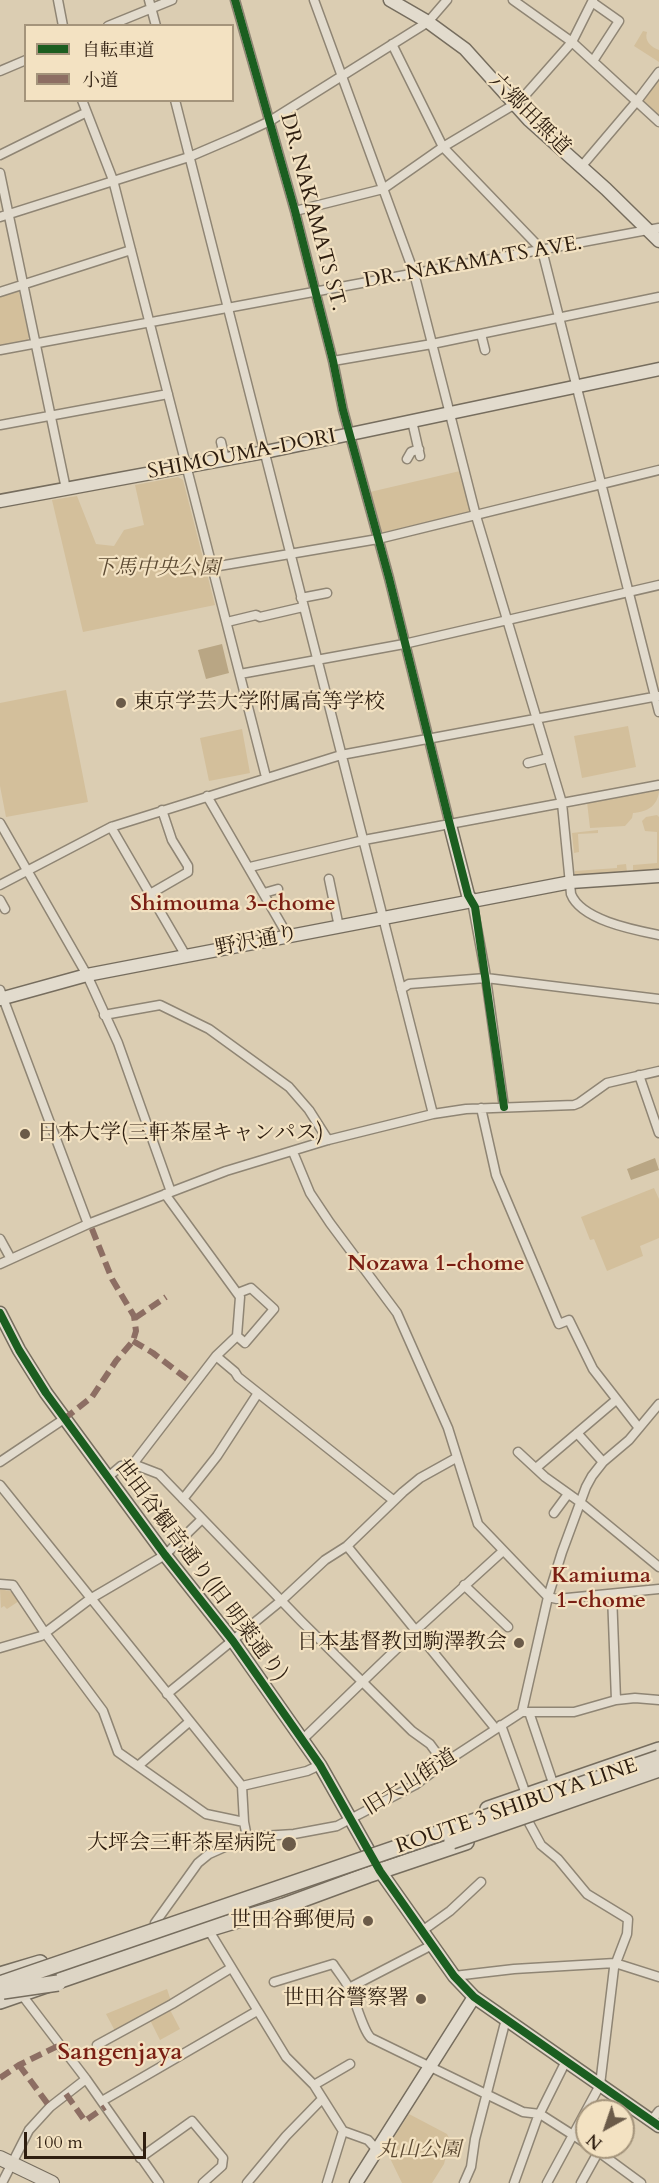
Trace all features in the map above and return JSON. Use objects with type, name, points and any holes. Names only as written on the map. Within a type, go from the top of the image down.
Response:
[{"type":"highway","points":[[0,1975],[59,1957],[659,1750]]},
{"type":"highway","name":"ROUTE 3 SHIBUYA LINE","points":[[0,1984],[659,1758]]},
{"type":"highway","name":"ROUTE 3 SHIBUYA LINE","points":[[0,1993],[56,1977],[659,1770]]},
{"type":"highway","points":[[0,2001],[58,1983],[208,1929],[284,1906],[659,1775]]},
{"type":"highway","points":[[0,1993],[58,1983]]},
{"type":"main road","points":[[6,2161],[52,2183]]},
{"type":"street","points":[[58,0],[63,24]]},
{"type":"street","points":[[112,24],[150,4],[172,0]]},
{"type":"street","name":"DR. NAKAMATS ST.","points":[[235,0],[295,211],[450,825]]},
{"type":"street","points":[[314,0],[414,273],[476,516],[562,803],[571,894],[574,902],[600,918],[626,928],[659,935]]},
{"type":"street","name":"六郷田無道","points":[[390,0],[428,22],[465,49],[547,137],[654,229],[659,241]]},
{"type":"street","points":[[4,215],[189,157],[270,121],[428,22],[447,0]]},
{"type":"street","points":[[513,0],[572,42],[659,122]]},
{"type":"street","points":[[295,211],[383,189],[443,147],[520,101],[572,42],[592,1],[619,21],[593,61]]},
{"type":"street","points":[[150,4],[155,24]]},
{"type":"street","points":[[392,44],[443,147],[542,250],[659,712]]},
{"type":"street","points":[[0,71],[24,61]]},
{"type":"street","points":[[581,167],[637,102],[659,72]]},
{"type":"street","points":[[82,102],[113,180],[266,777]]},
{"type":"street","points":[[175,102],[433,1114]]},
{"type":"street","points":[[0,155],[85,113]]},
{"type":"street","points":[[0,173],[5,197],[4,215],[23,284],[66,489]]},
{"type":"street","name":"DR. NAKAMATS AVE.","points":[[0,350],[654,229]]},
{"type":"street","points":[[0,292],[131,250]]},
{"type":"street","points":[[333,361],[432,344],[659,297]]},
{"type":"street","points":[[481,334],[485,350]]},
{"type":"street","name":"SHIMOUMA-DORI","points":[[0,501],[265,452],[659,369]]},
{"type":"street","points":[[0,425],[168,394]]},
{"type":"street","points":[[407,459],[411,452],[420,452],[412,421]]},
{"type":"street","points":[[221,442],[225,459]]},
{"type":"street","points":[[213,567],[378,539],[659,470]]},
{"type":"street","points":[[240,674],[404,644],[659,585]]},
{"type":"street","points":[[227,622],[256,615],[260,618],[327,593]]},
{"type":"street","points":[[0,885],[111,826],[341,755],[657,697]]},
{"type":"street","points":[[528,763],[548,758]]},
{"type":"street","points":[[249,867],[364,840],[659,785]]},
{"type":"street","points":[[207,796],[288,936]]},
{"type":"street","points":[[150,894],[188,873],[188,866],[172,840],[162,810]]},
{"type":"street","points":[[0,823],[87,975],[128,1069],[168,1193],[214,1264],[240,1297],[237,1336],[216,1356],[133,1464]]},
{"type":"street","points":[[450,825],[468,895],[475,910],[504,1107]]},
{"type":"street","points":[[111,826],[186,956]]},
{"type":"street","name":"野沢通り","points":[[1,996],[87,975],[571,882],[659,876]]},
{"type":"street","points":[[329,879],[339,927]]},
{"type":"street","points":[[264,893],[278,889]]},
{"type":"street","points":[[0,900],[5,909]]},
{"type":"street","points":[[401,989],[410,984],[486,978],[659,999]]},
{"type":"street","points":[[1,996],[88,1224]]},
{"type":"street","points":[[104,1015],[160,1005],[209,1029],[289,1087],[309,1110],[328,1140]]},
{"type":"street","points":[[0,1264],[88,1224],[226,1171],[328,1140],[433,1114],[480,1108],[565,1106],[579,1103],[607,1083],[659,1071]]},
{"type":"street","points":[[639,1075],[659,1133]]},
{"type":"street","points":[[480,1108],[496,1175],[559,1324],[569,1320],[593,1369],[639,1428]]},
{"type":"street","points":[[293,1152],[310,1193],[398,1313],[448,1428],[478,1524],[548,1597],[557,1599],[659,1589]]},
{"type":"street","points":[[0,1239],[11,1259]]},
{"type":"street","points":[[237,1336],[245,1343],[274,1309],[251,1288],[238,1293]]},
{"type":"street","name":"世田谷観音通り(旧 明薬通り)","points":[[0,1313],[19,1350],[64,1419],[165,1555],[233,1641],[320,1766],[380,1871],[454,1976],[474,1997],[600,2085],[614,2099]]},
{"type":"street","points":[[216,1356],[235,1372],[237,1377],[393,1500]]},
{"type":"street","points":[[183,1499],[217,1456],[258,1393]]},
{"type":"street","points":[[536,1468],[616,1400]]},
{"type":"street","points":[[554,1786],[525,1712],[548,1597],[562,1552],[592,1476],[603,1462],[629,1440],[659,1404]]},
{"type":"street","points":[[0,1462],[64,1419]]},
{"type":"street","points":[[577,1433],[603,1462]]},
{"type":"street","points":[[518,1452],[659,1567]]},
{"type":"street","points":[[167,1694],[282,1600],[325,1560],[346,1546],[393,1500],[420,1479],[456,1458]]},
{"type":"street","points":[[108,1477],[127,1463],[159,1474],[412,1731],[430,1744],[444,1763]]},
{"type":"street","points":[[0,1485],[189,1722],[243,1786],[244,1822],[247,1837]]},
{"type":"street","points":[[554,1513],[568,1494]]},
{"type":"street","points":[[0,1648],[43,1635],[90,1599],[165,1555],[202,1520]]},
{"type":"street","points":[[346,1546],[415,1631],[498,1726],[527,1795],[528,1821],[541,1845],[558,1859],[587,1894],[628,1919],[627,1934],[615,1963],[600,2085],[547,2183]]},
{"type":"street","points":[[302,1740],[415,1631],[503,1551]]},
{"type":"street","points":[[0,1584],[13,1585],[43,1635],[103,1711],[118,1752],[206,1814],[244,1822]]},
{"type":"street","points":[[464,1586],[508,1627]]},
{"type":"street","points":[[612,1594],[616,1700]]},
{"type":"street","points":[[525,1712],[574,1712],[616,1700],[635,1698],[659,1700]]},
{"type":"street","name":"旧大山街道","points":[[155,1923],[198,1863],[221,1847],[247,1837],[337,1826],[415,1785],[498,1726],[525,1712]]},
{"type":"street","points":[[138,1766],[189,1722]]},
{"type":"street","points":[[243,1786],[320,1766]]},
{"type":"street","points":[[422,1931],[450,1911],[481,1882]]},
{"type":"street","points":[[208,1929],[286,2057],[314,2085],[343,2131],[368,2140],[377,2150]]},
{"type":"street","points":[[349,1988],[432,1945]]},
{"type":"street","points":[[454,1976],[514,1969],[615,1963],[659,1977]]},
{"type":"street","points":[[274,1982],[333,1964],[349,1988],[367,2034],[523,2112],[540,2114],[573,2134]]},
{"type":"street","points":[[97,2045],[172,2004],[231,1968]]},
{"type":"street","points":[[22,1995],[86,2079],[159,2183]]},
{"type":"street","points":[[356,2183],[474,1997]]},
{"type":"street","points":[[102,2101],[257,2011]]},
{"type":"street","points":[[464,2183],[471,2167],[475,2139],[506,2019]]},
{"type":"street","points":[[515,2183],[540,2114],[566,2061]]},
{"type":"street","points":[[314,2085],[350,2064]]},
{"type":"street","points":[[2,2183],[6,2161],[29,2130],[45,2112],[86,2079]]},
{"type":"street","points":[[247,2183],[286,2136],[322,2098]]},
{"type":"street","name":"世田谷観音通り(旧 明薬通り)","points":[[635,2111],[656,2119]]},
{"type":"street","points":[[140,2158],[192,2121],[223,2158],[222,2166],[203,2183]]},
{"type":"street","points":[[327,2183],[343,2131]]},
{"type":"street","points":[[581,2183],[593,2159]]},
{"type":"street","points":[[611,2159],[639,2182]]},
{"type":"green space","points":[[643,31],[647,32],[646,38],[649,43],[659,50],[659,62],[634,46]]},
{"type":"green space","points":[[659,78],[659,117],[644,103],[643,99]]},
{"type":"green space","points":[[18,288],[29,337],[27,341],[0,347],[0,294]]},
{"type":"green space","points":[[460,471],[470,512],[380,533],[370,492]]},
{"type":"green space","name":"下馬中央公園","points":[[178,477],[183,480],[215,605],[83,632],[52,500],[77,496],[96,544],[114,546],[124,530],[144,525],[135,485]]},
{"type":"green space","points":[[66,690],[88,802],[6,817],[0,786],[0,703]]},
{"type":"green space","points":[[628,726],[636,767],[582,778],[574,736]]},
{"type":"green space","points":[[242,729],[250,773],[209,781],[200,738]]},
{"type":"green space","points":[[659,789],[652,807],[633,813],[625,826],[590,828],[587,802]]},
{"type":"green space","points":[[657,815],[659,817],[659,869],[633,872],[633,865],[657,863],[657,832],[645,831],[642,821],[646,817]]},
{"type":"green space","points":[[598,830],[598,833],[578,834],[579,852],[574,853],[572,833]]},
{"type":"green space","points":[[626,864],[627,872],[575,876],[575,871],[617,868],[617,865]]},
{"type":"green space","points":[[654,1188],[659,1199],[659,1238],[640,1246],[643,1256],[607,1271],[594,1239],[590,1240],[581,1217]]},
{"type":"green space","points":[[0,1589],[13,1592],[19,1601],[7,1609],[4,1606],[1,1608]]},
{"type":"green space","points":[[167,1989],[172,2004],[168,2006],[180,2029],[160,2040],[148,2016],[115,2031],[106,2014]]},
{"type":"green space","name":"丸山公園","points":[[409,2114],[447,2134],[450,2140],[444,2164],[432,2183],[402,2183],[386,2150]]},
{"type":"shaded area","points":[[222,644],[229,673],[206,679],[198,650]]},
{"type":"shaded area","points":[[655,1158],[659,1170],[631,1180],[627,1169]]},
{"type":"marked path","points":[[64,1419],[92,1397],[116,1361],[133,1341],[136,1331],[134,1316],[112,1279],[90,1224]]},
{"type":"marked path","points":[[135,1318],[166,1297]]},
{"type":"marked path","points":[[133,1341],[191,1382]]},
{"type":"marked path","points":[[0,2078],[19,2065],[60,2045]]},
{"type":"marked path","points":[[19,2065],[50,2107]]},
{"type":"marked path","points":[[66,2094],[85,2121],[105,2107]]},
{"type":"cycle path","points":[[235,0],[295,211],[343,410],[389,578],[468,895],[475,907],[504,1107]]},
{"type":"cycle path","points":[[0,1313],[19,1350],[46,1393],[165,1555],[233,1641],[320,1765],[380,1871],[454,1976],[474,1997],[659,2126]]},
{"type":"place","name":"東京学芸大学附属高等学校","points":[[121,703]]},
{"type":"place","name":"日本大学(三軒茶屋キャンパス)","points":[[25,1134]]},
{"type":"place","name":"日本基督教団駒澤教会","points":[[519,1643]]},
{"type":"place","name":"大坪会三軒茶屋病院","points":[[289,1844]]},
{"type":"place","name":"世田谷郵便局","points":[[368,1921]]},
{"type":"place","name":"世田谷警察署","points":[[421,1999]]},
{"type":"district","name":"Shimouma 3-chome","points":[[233,905]]},
{"type":"district","name":"Nozawa 1-chome","points":[[436,1265]]},
{"type":"district","name":"Kamiuma 1-chome","points":[[601,1590]]},
{"type":"district","name":"Sangenjaya","points":[[120,2053]]}]
